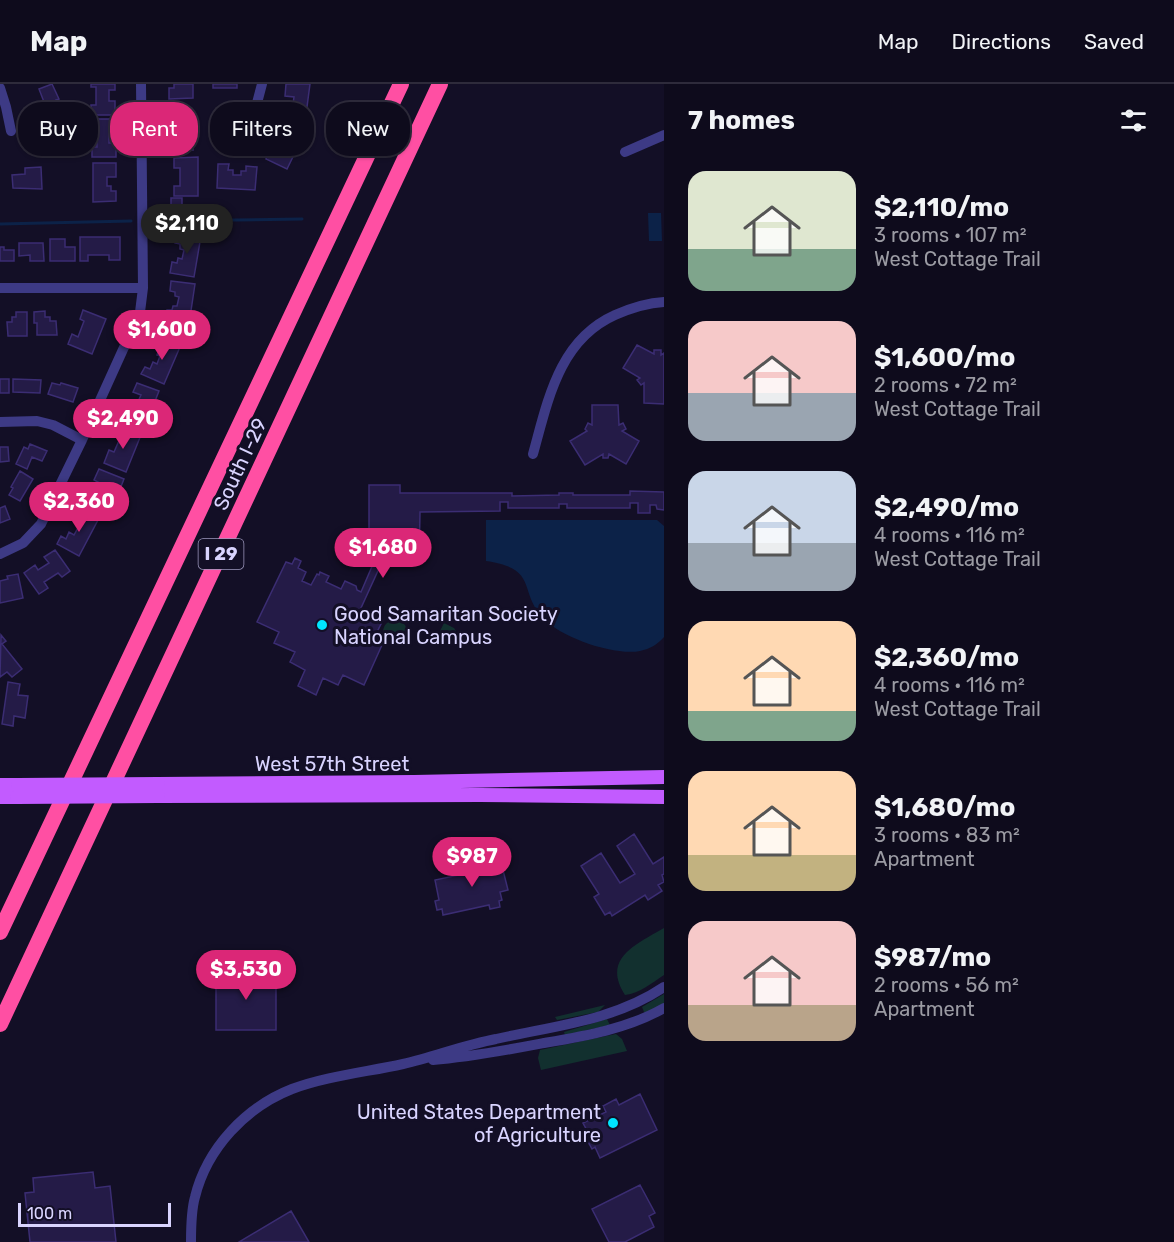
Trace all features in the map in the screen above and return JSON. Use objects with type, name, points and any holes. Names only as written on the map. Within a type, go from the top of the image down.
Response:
[{"type":"highway","name":"South I-29","points":[[0,932],[401,84]]},
{"type":"highway","name":"South I-29","points":[[0,1024],[440,84]]},
{"type":"main road","name":"West 57th Street","points":[[0,797],[18,791],[158,790],[664,777]]},
{"type":"main road","name":"West 57th Street","points":[[0,785],[18,791]]},
{"type":"main road","name":"West 57th Street","points":[[158,790],[664,798]]},
{"type":"street","points":[[0,554],[23,543],[41,524],[140,312],[143,288],[141,84]]},
{"type":"street","points":[[258,102],[262,84]]},
{"type":"street","points":[[0,88],[10,132]]},
{"type":"street","points":[[625,152],[664,135]]},
{"type":"street","points":[[0,288],[143,288]]},
{"type":"street","points":[[533,453],[555,380],[568,354],[585,335],[607,318],[652,302],[664,302]]},
{"type":"street","points":[[0,422],[37,421],[53,425],[82,440]]},
{"type":"street","points":[[191,1242],[194,1198],[212,1156],[225,1137],[266,1103],[292,1089],[418,1061],[474,1044],[609,1013],[636,1004],[664,987]]},
{"type":"street","points":[[418,1061],[475,1056],[595,1034],[634,1022],[664,1008]]},
{"type":"green space","points":[[395,620],[403,624],[407,632],[403,640],[395,644],[387,640],[383,632],[387,624]]},
{"type":"green space","points":[[444,623],[454,628],[458,634],[453,642],[438,635]]},
{"type":"green space","points":[[664,928],[664,975],[641,990],[625,995],[617,971],[620,962],[633,946]]},
{"type":"green space","points":[[664,994],[664,1003],[650,1012],[644,1012],[642,1007]]},
{"type":"green space","points":[[605,1005],[598,1012],[557,1020],[555,1017]]},
{"type":"green space","points":[[607,1019],[610,1025],[565,1035],[564,1032]]},
{"type":"green space","points":[[616,1034],[622,1039],[627,1051],[541,1070],[538,1058],[540,1050]]},
{"type":"water","points":[[648,213],[661,213],[662,241],[649,241]]},
{"type":"water","points":[[486,520],[657,520],[664,526],[664,637],[654,646],[644,650],[617,651],[576,639],[552,626],[536,609],[521,575],[514,569],[486,561]]},
{"type":"building","points":[[52,84],[59,99],[56,100],[57,102],[44,102],[39,89]]},
{"type":"building","points":[[91,84],[115,84],[115,90],[109,90],[109,101],[115,101],[110,102],[110,115],[98,115],[96,87],[91,87]]},
{"type":"building","points":[[174,84],[193,84],[193,98],[169,99],[169,88],[174,88]]},
{"type":"building","points":[[213,84],[237,84],[237,88],[213,88]]},
{"type":"building","points":[[286,84],[310,84],[308,102],[293,102],[294,97],[285,96]]},
{"type":"building","points":[[98,119],[110,119],[110,156],[116,157],[92,157],[98,156]]},
{"type":"building","points":[[267,156],[293,156],[287,169],[266,159]]},
{"type":"building","points":[[198,157],[198,196],[174,196],[174,186],[180,186],[180,168],[174,168],[174,158]]},
{"type":"building","points":[[93,163],[116,163],[116,177],[107,177],[107,186],[111,186],[111,191],[116,191],[116,201],[93,202]]},
{"type":"building","points":[[218,164],[229,164],[228,170],[233,170],[233,175],[241,175],[241,171],[246,171],[246,166],[257,167],[255,190],[217,188]]},
{"type":"building","points":[[41,167],[42,189],[13,188],[12,175],[25,174],[25,168]]},
{"type":"building","points":[[171,198],[182,198],[182,209],[171,209]]},
{"type":"building","points":[[177,233],[201,236],[194,277],[170,273],[172,262],[177,263],[178,258],[182,259],[184,250],[180,249],[180,244],[175,243]]},
{"type":"building","points":[[80,237],[120,237],[120,260],[109,260],[109,255],[88,255],[88,261],[80,261]]},
{"type":"building","points":[[50,239],[65,239],[65,247],[75,247],[75,261],[50,261]]},
{"type":"building","points":[[19,243],[43,243],[44,261],[30,261],[30,255],[19,256]]},
{"type":"building","points":[[0,247],[4,247],[4,250],[14,250],[14,261],[0,261]]},
{"type":"building","points":[[171,281],[195,284],[189,324],[165,320],[167,310],[172,310],[173,306],[177,306],[179,297],[175,296],[175,292],[170,291]]},
{"type":"building","points":[[83,310],[106,319],[92,354],[68,344],[72,334],[78,337],[84,321],[80,319]]},
{"type":"building","points":[[45,311],[45,317],[50,317],[50,321],[56,321],[57,335],[37,335],[34,312]]},
{"type":"building","points":[[16,312],[27,312],[27,336],[8,336],[7,322],[12,322],[12,317],[16,317]]},
{"type":"building","points":[[158,337],[180,347],[164,384],[141,374],[145,367],[150,369],[153,362],[157,364],[160,356],[157,355],[159,349],[154,347]]},
{"type":"building","points":[[637,345],[654,354],[654,350],[661,350],[661,355],[664,353],[664,404],[644,403],[644,383],[641,385],[637,380],[640,378],[623,368]]},
{"type":"building","points":[[0,379],[9,379],[9,393],[0,393]]},
{"type":"building","points":[[13,379],[41,380],[40,393],[13,392]]},
{"type":"building","points":[[52,383],[78,388],[73,402],[48,394]]},
{"type":"building","points":[[137,383],[159,391],[144,429],[121,419],[125,409],[130,412],[132,407],[135,408],[141,395],[133,392]]},
{"type":"building","points":[[592,405],[618,405],[619,425],[623,423],[626,429],[622,431],[639,441],[626,464],[609,454],[608,458],[603,458],[603,454],[585,465],[570,441],[587,431],[585,429],[588,423],[592,425]]},
{"type":"building","points":[[120,426],[141,435],[126,472],[104,463],[109,450],[114,452],[121,436],[116,434]]},
{"type":"building","points":[[30,444],[47,451],[42,461],[32,457],[27,469],[16,464],[24,447],[28,449]]},
{"type":"building","points":[[0,447],[8,447],[9,461],[0,462]]},
{"type":"building","points":[[99,469],[124,479],[120,489],[113,487],[107,502],[112,505],[108,514],[84,504],[89,491],[96,494],[100,483],[94,480]]},
{"type":"building","points":[[20,471],[33,479],[20,501],[9,495]]},
{"type":"building","points":[[369,485],[400,485],[400,493],[512,493],[512,496],[559,495],[559,493],[630,495],[630,491],[664,492],[664,510],[657,509],[656,505],[650,505],[650,513],[638,513],[638,503],[630,503],[630,508],[567,508],[567,504],[559,504],[559,508],[508,508],[508,502],[500,502],[500,511],[420,512],[419,564],[401,563],[399,556],[383,556],[361,608],[383,620],[375,636],[381,639],[379,644],[382,645],[364,685],[343,675],[338,685],[323,678],[316,695],[298,686],[305,670],[290,662],[295,652],[274,643],[279,632],[257,622],[286,562],[292,564],[295,558],[301,561],[298,568],[306,572],[302,581],[311,585],[320,572],[329,576],[326,582],[341,589],[345,581],[356,586],[361,592],[373,564],[369,563]]},
{"type":"building","points":[[5,506],[10,519],[0,523],[0,508]]},
{"type":"building","points":[[78,509],[98,520],[79,556],[57,544],[61,536],[66,539],[69,532],[74,535],[80,524],[72,520]]},
{"type":"building","points":[[55,550],[70,571],[62,577],[58,573],[44,582],[48,588],[39,594],[24,573],[35,565],[38,570],[49,563],[44,557]]},
{"type":"building","points":[[18,574],[23,598],[0,603],[0,581],[8,579],[7,576]]},
{"type":"building","points":[[1,635],[6,641],[2,644],[22,669],[12,677],[7,672],[0,677]]},
{"type":"building","points":[[8,682],[20,684],[18,695],[28,696],[25,718],[14,716],[13,726],[2,724]]},
{"type":"building","points":[[634,834],[653,864],[664,857],[664,874],[662,875],[664,882],[658,885],[662,891],[648,900],[645,895],[612,916],[610,912],[605,915],[594,897],[599,894],[581,866],[601,853],[620,883],[635,874],[617,846]]},
{"type":"building","points":[[493,852],[496,867],[502,866],[508,890],[500,892],[502,900],[499,901],[500,907],[490,909],[489,905],[443,915],[442,909],[437,910],[435,901],[439,900],[435,880],[464,874],[464,870],[481,866],[479,855]]},
{"type":"building","points":[[216,972],[276,972],[276,1030],[216,1030]]},
{"type":"building","points":[[640,1094],[657,1130],[600,1158],[595,1147],[592,1149],[587,1140],[591,1138],[583,1123],[606,1112],[603,1106],[616,1099],[619,1105]]},
{"type":"building","points":[[93,1172],[95,1188],[110,1186],[116,1242],[30,1242],[25,1193],[34,1192],[33,1178]]},
{"type":"building","points":[[640,1185],[655,1213],[649,1216],[654,1227],[625,1242],[609,1242],[592,1209]]},
{"type":"building","points":[[291,1211],[309,1242],[239,1242]]},
{"type":"waterway","points":[[156,221],[302,219]]},
{"type":"waterway","points":[[0,224],[131,221]]},
{"type":"place","name":"Good Samaritan Society National Campus","points":[[322,625]]},
{"type":"place","name":"United States Department of Agriculture","points":[[613,1123]]}]
